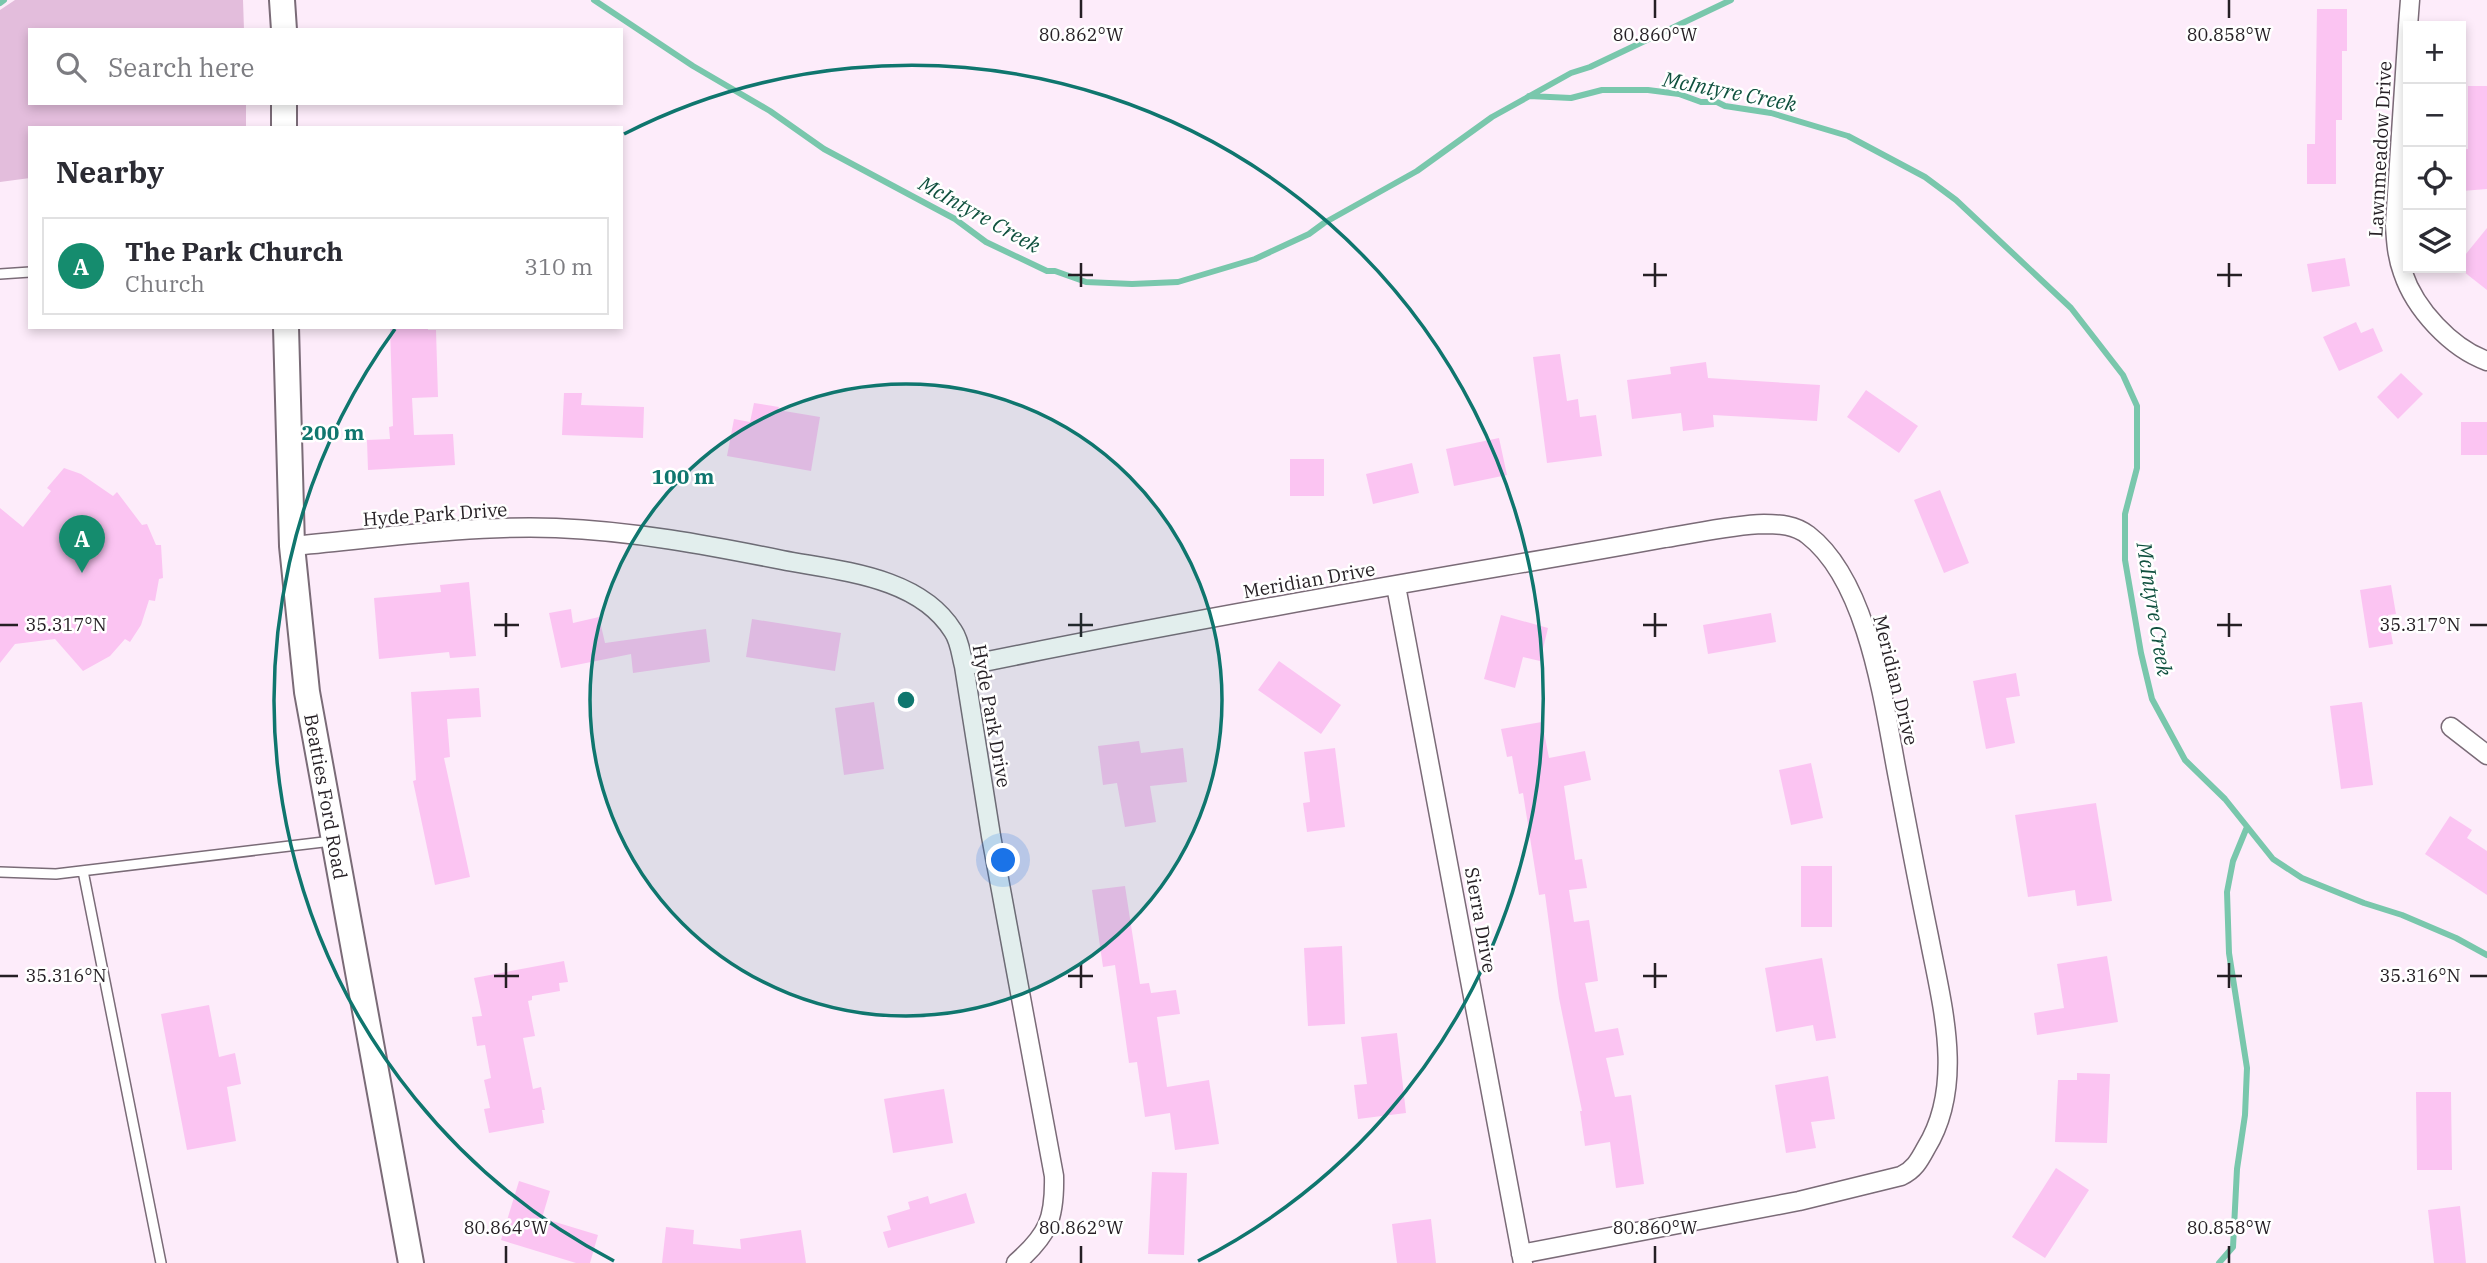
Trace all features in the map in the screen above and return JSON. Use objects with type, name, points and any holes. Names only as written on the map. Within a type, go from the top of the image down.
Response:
[{"type":"main road","points":[[282,0],[284,28]]},
{"type":"main road","points":[[284,105],[284,126]]},
{"type":"main road","name":"Beatties Ford Road","points":[[286,329],[292,546],[307,692],[411,1263]]},
{"type":"street","name":"Lawnmeadow Drive","points":[[2408,21],[2410,0]]},
{"type":"street","name":"Lawnmeadow Drive","points":[[2404,84],[2395,225],[2396,251],[2403,276],[2415,299],[2431,320],[2454,342],[2487,361]]},
{"type":"street","name":"Meridian Drive","points":[[964,666],[1711,530],[1762,524],[1788,525],[1807,534],[1824,551],[1856,606],[1870,646],[1938,984],[1946,1042],[1946,1100],[1931,1141],[1909,1172],[1869,1185],[1522,1259]]},
{"type":"street","name":"Hyde Park Drive","points":[[292,546],[465,531],[554,528],[618,532],[693,542],[882,581],[906,592],[942,616],[958,640],[964,666],[991,836],[1054,1176],[1055,1202],[1052,1217],[1034,1248],[1016,1263]]},
{"type":"street","name":"Sierra Drive","points":[[1396,586],[1522,1259]]},
{"type":"street","points":[[2451,727],[2487,755]]},
{"type":"lane","points":[[0,274],[28,272]]},
{"type":"lane","points":[[0,872],[56,874],[334,841]]},
{"type":"lane","points":[[83,871],[161,1263]]},
{"type":"shaded area","points":[[15,0],[243,0],[244,28],[28,28],[28,105],[246,105],[246,126],[28,126],[28,178],[0,182],[0,10]]},
{"type":"building","points":[[2317,9],[2347,9],[2347,51],[2342,51],[2342,120],[2336,120],[2336,184],[2307,184],[2307,144],[2315,144]]},
{"type":"building","points":[[2468,86],[2487,86],[2487,189],[2466,191]]},
{"type":"building","points":[[2487,228],[2487,290],[2465,273],[2466,254]]},
{"type":"building","points":[[2345,258],[2350,286],[2312,292],[2307,264]]},
{"type":"building","points":[[2356,322],[2361,333],[2373,328],[2383,351],[2339,371],[2323,337]]},
{"type":"building","points":[[390,329],[436,330],[438,397],[412,398],[414,435],[453,434],[455,465],[368,470],[367,440],[390,439],[389,427],[393,426]]},
{"type":"building","points":[[1560,354],[1567,401],[1578,399],[1580,417],[1596,415],[1602,456],[1547,463],[1533,357]]},
{"type":"building","points":[[1706,362],[1708,378],[1820,385],[1817,421],[1713,415],[1714,427],[1683,431],[1681,413],[1632,419],[1627,380],[1671,374],[1670,367]]},
{"type":"building","points":[[2401,373],[2423,394],[2398,419],[2377,397]]},
{"type":"building","points":[[1866,390],[1918,426],[1899,453],[1847,417]]},
{"type":"building","points":[[564,393],[582,393],[581,405],[644,407],[643,438],[562,435]]},
{"type":"building","points":[[754,403],[820,417],[811,471],[727,456],[734,419],[750,422]]},
{"type":"building","points":[[2461,422],[2487,422],[2487,455],[2461,455]]},
{"type":"building","points":[[1499,438],[1507,475],[1454,486],[1446,449]]},
{"type":"building","points":[[1290,459],[1324,459],[1324,496],[1290,496]]},
{"type":"building","points":[[1412,463],[1419,493],[1373,504],[1366,474]]},
{"type":"building","points":[[64,468],[81,474],[113,496],[117,492],[142,525],[147,524],[156,545],[161,545],[163,578],[159,579],[155,601],[149,600],[141,625],[130,642],[125,639],[110,656],[83,671],[55,639],[15,644],[0,663],[0,508],[23,527],[51,491],[47,488]]},
{"type":"building","points":[[1940,490],[1969,563],[1944,573],[1914,500]]},
{"type":"building","points":[[469,582],[476,656],[450,658],[449,652],[379,659],[374,598],[441,592],[440,585]]},
{"type":"building","points":[[2391,585],[2396,614],[2388,615],[2393,644],[2369,648],[2360,590]]},
{"type":"building","points":[[571,609],[573,623],[599,617],[605,643],[706,629],[710,662],[633,673],[631,654],[561,668],[549,613]]},
{"type":"building","points":[[1771,613],[1776,642],[1708,654],[1703,625]]},
{"type":"building","points":[[1501,615],[1548,628],[1540,661],[1523,657],[1515,688],[1484,679]]},
{"type":"building","points":[[752,619],[841,633],[835,671],[746,657]]},
{"type":"building","points":[[1279,661],[1341,705],[1321,734],[1258,690]]},
{"type":"building","points":[[2016,673],[2020,696],[2006,698],[2015,743],[1986,749],[1973,681]]},
{"type":"building","points":[[479,688],[481,717],[447,719],[450,757],[444,758],[470,877],[435,885],[413,781],[416,780],[411,692]]},
{"type":"building","points":[[874,702],[884,769],[844,775],[835,708]]},
{"type":"building","points":[[2362,702],[2373,785],[2341,789],[2330,706]]},
{"type":"building","points":[[1542,722],[1549,758],[1585,751],[1591,780],[1564,786],[1575,860],[1582,859],[1587,888],[1569,890],[1574,922],[1589,920],[1598,981],[1585,983],[1595,1032],[1618,1028],[1624,1055],[1606,1058],[1615,1097],[1631,1095],[1644,1184],[1616,1188],[1610,1142],[1585,1146],[1582,1111],[1559,998],[1545,894],[1539,895],[1523,793],[1519,794],[1512,756],[1507,757],[1501,729]]},
{"type":"building","points":[[1139,741],[1141,753],[1183,748],[1187,782],[1150,786],[1156,822],[1125,827],[1117,783],[1103,785],[1098,746]]},
{"type":"building","points":[[1335,748],[1345,827],[1307,832],[1303,803],[1310,802],[1304,752]]},
{"type":"building","points":[[1811,763],[1823,818],[1791,825],[1779,770]]},
{"type":"building","points":[[2096,803],[2112,901],[2077,906],[2075,890],[2028,897],[2015,815]]},
{"type":"building","points":[[2450,816],[2472,830],[2467,838],[2487,851],[2487,895],[2425,854]]},
{"type":"building","points":[[1801,866],[1832,866],[1832,927],[1801,927]]},
{"type":"building","points":[[1125,886],[1140,984],[1149,983],[1151,993],[1176,990],[1180,1014],[1157,1017],[1167,1087],[1209,1080],[1219,1144],[1175,1150],[1170,1113],[1145,1117],[1137,1062],[1129,1063],[1115,965],[1103,967],[1092,890]]},
{"type":"building","points":[[1342,946],[1345,1024],[1308,1026],[1304,948]]},
{"type":"building","points":[[2107,956],[2118,1022],[2037,1035],[2034,1013],[2064,1008],[2057,964]]},
{"type":"building","points":[[1822,958],[1836,1038],[1816,1041],[1813,1025],[1776,1032],[1765,968]]},
{"type":"building","points":[[564,961],[568,982],[559,983],[560,991],[532,996],[532,1000],[528,1001],[535,1036],[523,1038],[533,1089],[541,1087],[544,1123],[489,1133],[484,1109],[490,1108],[484,1080],[491,1078],[485,1045],[477,1046],[472,1017],[482,1016],[474,978]]},
{"type":"building","points":[[209,1005],[219,1057],[235,1053],[241,1084],[227,1087],[236,1141],[187,1150],[161,1014]]},
{"type":"building","points":[[1397,1033],[1406,1113],[1358,1119],[1354,1085],[1367,1084],[1361,1037]]},
{"type":"building","points":[[2077,1073],[2110,1074],[2107,1143],[2055,1142],[2058,1080],[2077,1080]]},
{"type":"building","points":[[1828,1076],[1835,1119],[1811,1122],[1816,1148],[1786,1153],[1775,1085]]},
{"type":"building","points":[[944,1089],[953,1143],[893,1153],[884,1099]]},
{"type":"building","points":[[2416,1092],[2451,1092],[2452,1170],[2417,1170]]},
{"type":"building","points":[[2056,1168],[2089,1190],[2045,1258],[2012,1237]]},
{"type":"building","points":[[1152,1172],[1187,1173],[1184,1255],[1148,1254]]},
{"type":"building","points":[[519,1181],[550,1191],[542,1218],[598,1235],[590,1263],[576,1263],[501,1240]]},
{"type":"building","points":[[966,1193],[975,1223],[888,1248],[883,1232],[891,1230],[887,1216],[910,1209],[908,1202],[928,1196],[930,1204]]},
{"type":"building","points":[[2460,1206],[2466,1263],[2434,1263],[2428,1210]]},
{"type":"building","points":[[1431,1219],[1436,1263],[1397,1263],[1392,1224]]},
{"type":"building","points":[[666,1227],[694,1230],[693,1244],[741,1249],[740,1239],[801,1230],[806,1263],[662,1263]]},
{"type":"waterway","name":"McIntyre Creek","points":[[0,3],[4,0]]},
{"type":"waterway","name":"McIntyre Creek","points":[[594,0],[693,66],[770,111],[824,149],[955,219],[986,242],[1047,271],[1055,271],[1086,282],[1132,284],[1178,282],[1255,259],[1309,234],[1417,171],[1492,117],[1571,73],[1590,67],[1731,0]]},
{"type":"waterway","name":"McIntyre Creek","points":[[1529,96],[1571,98],[1602,90],[1648,90],[1771,113],[1848,136],[1925,177],[1956,200],[2071,308],[2123,375],[2137,406],[2137,468],[2125,514],[2125,560],[2152,699],[2185,760],[2225,799],[2273,859],[2302,878],[2402,915],[2456,938],[2487,955]]},
{"type":"waterway","points":[[2219,1263],[2233,1247],[2237,1169],[2245,1115],[2247,1068],[2229,953],[2227,892],[2233,861],[2247,827]]},
{"type":"place","name":"The Park Church","points":[[82,573]]}]
